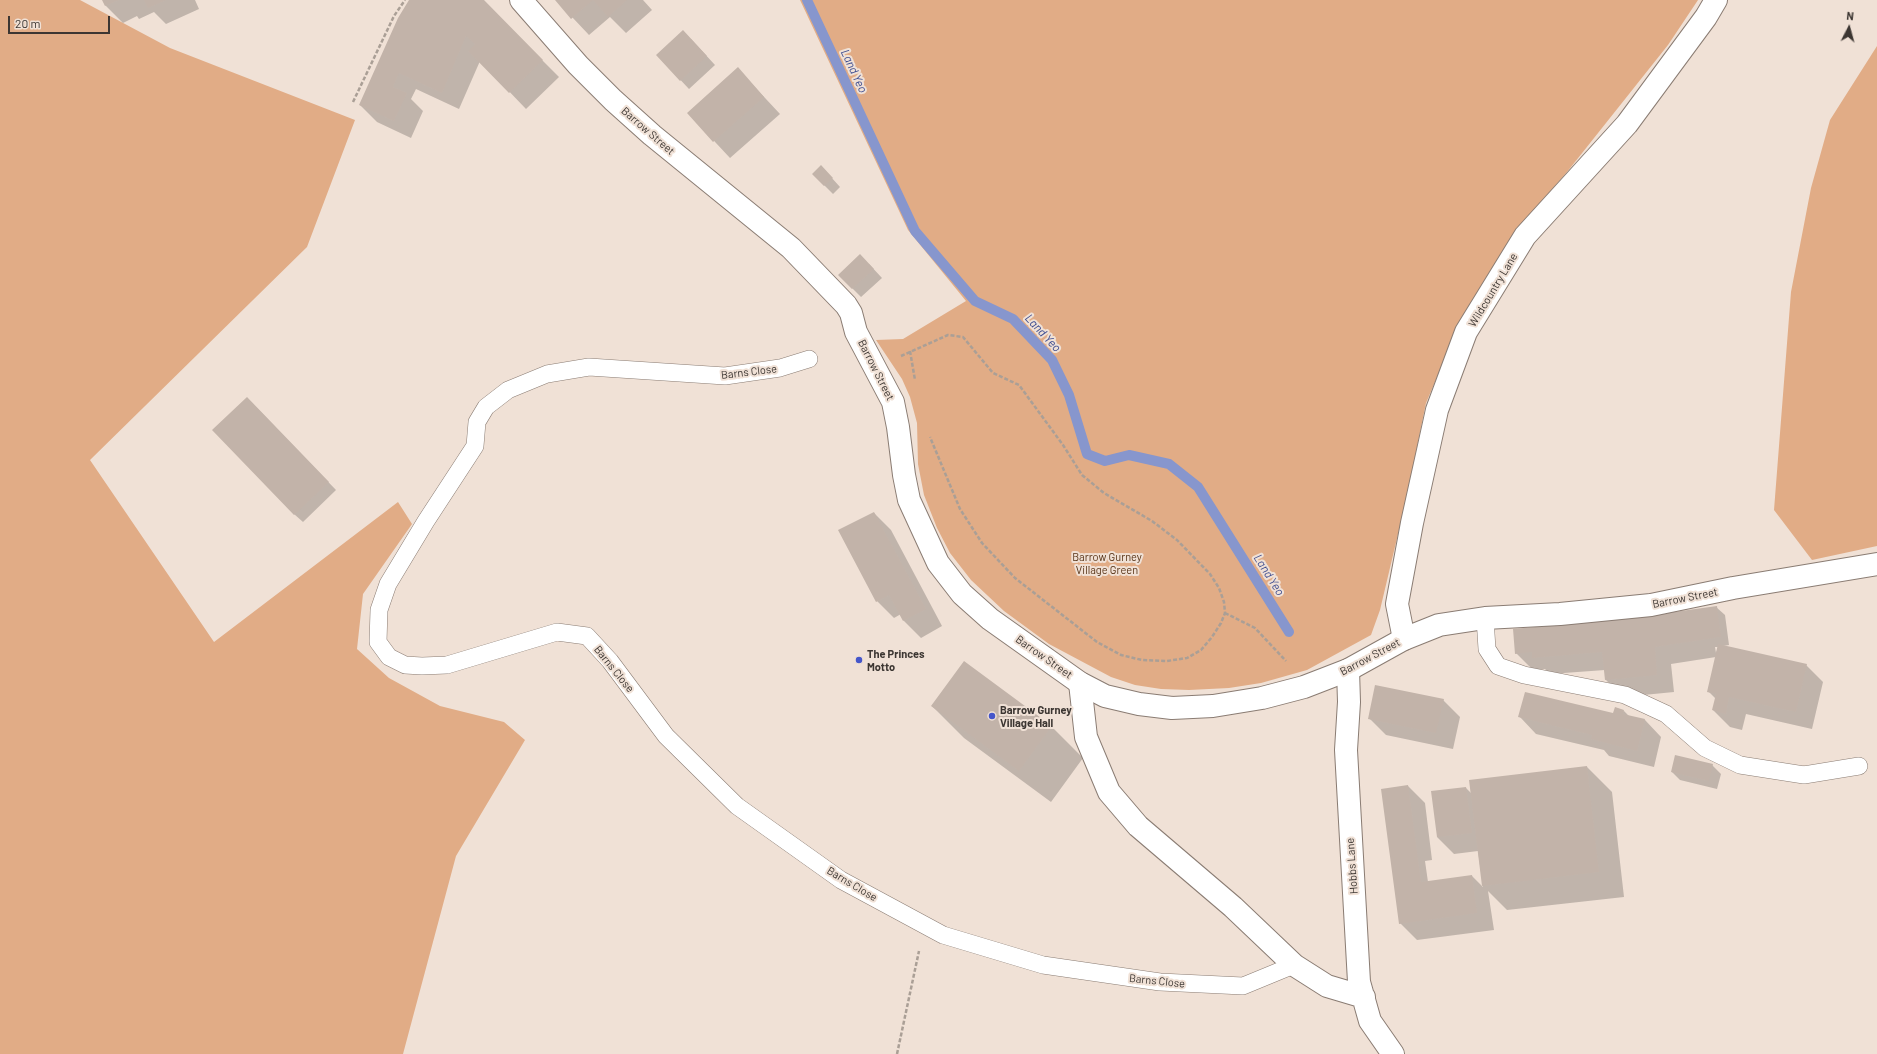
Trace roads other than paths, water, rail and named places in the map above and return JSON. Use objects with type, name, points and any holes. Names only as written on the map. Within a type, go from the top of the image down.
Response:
[{"type":"main road","name":"Barrow Street","points":[[521,0],[578,65],[613,100],[652,135],[791,248],[818,274],[846,305],[851,313],[856,332],[884,382],[893,402],[909,500],[938,563],[962,594],[990,619],[1080,683],[1105,696],[1138,704],[1172,708],[1213,706],[1262,698],[1304,687],[1348,670],[1404,639],[1439,625],[1485,618],[1651,605],[1733,588],[1877,564]]},
{"type":"main road","name":"Wildcountry Lane","points":[[1404,639],[1397,604],[1412,523],[1437,410],[1466,332],[1525,236],[1627,124],[1706,17],[1716,0]]},
{"type":"main road","name":"Hobbs Lane","points":[[1348,670],[1349,702],[1346,750],[1359,982],[1370,1020],[1393,1054]]},
{"type":"main road","points":[[1080,683],[1086,737],[1109,792],[1138,826],[1233,907],[1294,965],[1327,986],[1364,997]]},
{"type":"lane","name":"Barns Close","points":[[809,359],[780,368],[725,376],[589,367],[547,374],[508,390],[486,407],[477,422],[475,446],[426,521],[388,584],[379,610],[378,642],[389,657],[405,664],[446,666],[557,632],[587,636],[610,661],[666,736],[737,806],[841,880],[943,935],[1043,965],[1160,982],[1243,986],[1294,965]]},
{"type":"lane","points":[[1485,618],[1487,649],[1498,666],[1524,675],[1624,695],[1666,714],[1704,748],[1740,765],[1804,775],[1859,766]]},
{"type":"waterway","name":"Land Yeo","points":[[807,0],[915,231],[975,301],[1013,319],[1052,360],[1069,395],[1087,454],[1105,461],[1129,455],[1169,464],[1198,487],[1289,632]]},
{"type":"place","name":"The Princes Motto","points":[[859,660]]},
{"type":"place","name":"Barrow Gurney Village Hall","points":[[992,716]]},
{"type":"park label","name":"Barrow Gurney Village Green","points":[[1107,563]]}]
